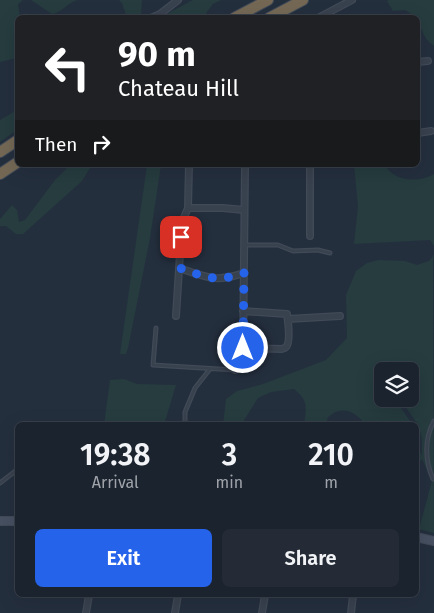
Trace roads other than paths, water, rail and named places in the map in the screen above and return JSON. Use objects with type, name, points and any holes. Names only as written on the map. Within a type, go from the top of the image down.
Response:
[{"type":"highway","points":[[240,15],[268,0]]},
{"type":"highway","points":[[275,15],[303,0]]},
{"type":"highway","points":[[0,152],[15,142]]},
{"type":"highway","points":[[0,174],[15,164]]},
{"type":"main road","points":[[0,521],[15,521]]},
{"type":"main road","points":[[419,538],[434,541]]},
{"type":"street","points":[[158,15],[178,0]]},
{"type":"street","points":[[324,15],[352,0]]},
{"type":"street","points":[[420,62],[428,61]]},
{"type":"street","points":[[420,133],[431,131]]},
{"type":"street","points":[[176,316],[182,222],[188,208],[189,167]]},
{"type":"street","points":[[235,370],[242,363],[244,356],[245,167]]},
{"type":"street","points":[[310,167],[310,236]]},
{"type":"street","points":[[188,208],[244,210]]},
{"type":"street","points":[[180,268],[202,276],[215,278],[227,278],[244,273]]},
{"type":"street","points":[[243,311],[287,314],[289,334],[288,345],[282,349],[243,348]]},
{"type":"street","points":[[288,319],[340,316]]},
{"type":"street","points":[[86,613],[89,597]]},
{"type":"street","points":[[175,613],[178,597]]},
{"type":"street","points":[[262,613],[265,597]]},
{"type":"street","points":[[351,613],[353,597]]},
{"type":"lane","points":[[244,245],[278,245],[293,251],[318,250],[330,254]]},
{"type":"lane","points":[[156,328],[153,366],[235,370]]},
{"type":"lane","points":[[185,422],[185,412],[195,388],[210,369]]},
{"type":"lane","points":[[434,421],[430,428],[427,458],[429,470],[434,479]]},
{"type":"lane","points":[[0,483],[15,471]]}]
